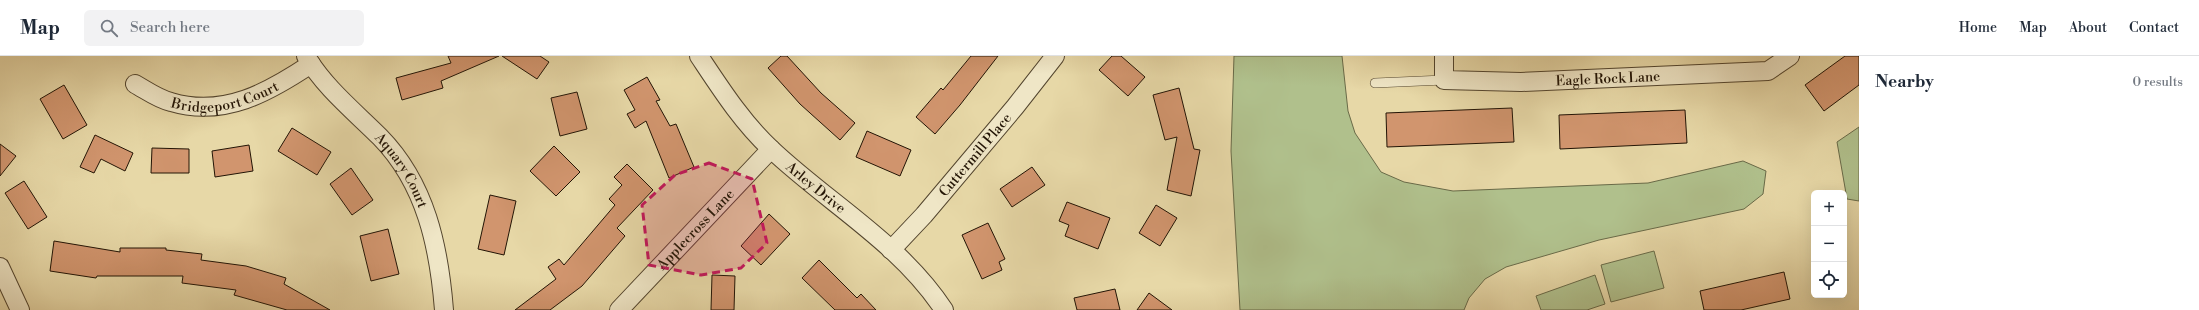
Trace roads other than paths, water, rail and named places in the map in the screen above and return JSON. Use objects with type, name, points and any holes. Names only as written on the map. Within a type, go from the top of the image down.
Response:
[{"type":"street","name":"Arley Drive","points":[[699,56],[745,122],[771,149],[891,250],[923,281],[944,310]]},
{"type":"street","name":"Cuttermill Place","points":[[891,250],[924,216],[1015,107],[1055,56]]},
{"type":"street","points":[[1444,56],[1444,80]]},
{"type":"street","name":"Eagle Rock Lane","points":[[1444,80],[1521,82],[1768,71],[1790,56]]},
{"type":"street","name":"Bridgeport Court","points":[[135,84],[168,102],[180,105],[221,106],[241,102],[263,94],[309,60]]},
{"type":"street","name":"Aquary Court","points":[[309,60],[340,98],[397,156],[420,194],[432,229],[437,252],[444,310]]},
{"type":"street","name":"Applecross Lane","points":[[629,307],[771,149]]},
{"type":"street","points":[[0,267],[20,310]]},
{"type":"lane","points":[[1375,83],[1444,80]]}]
